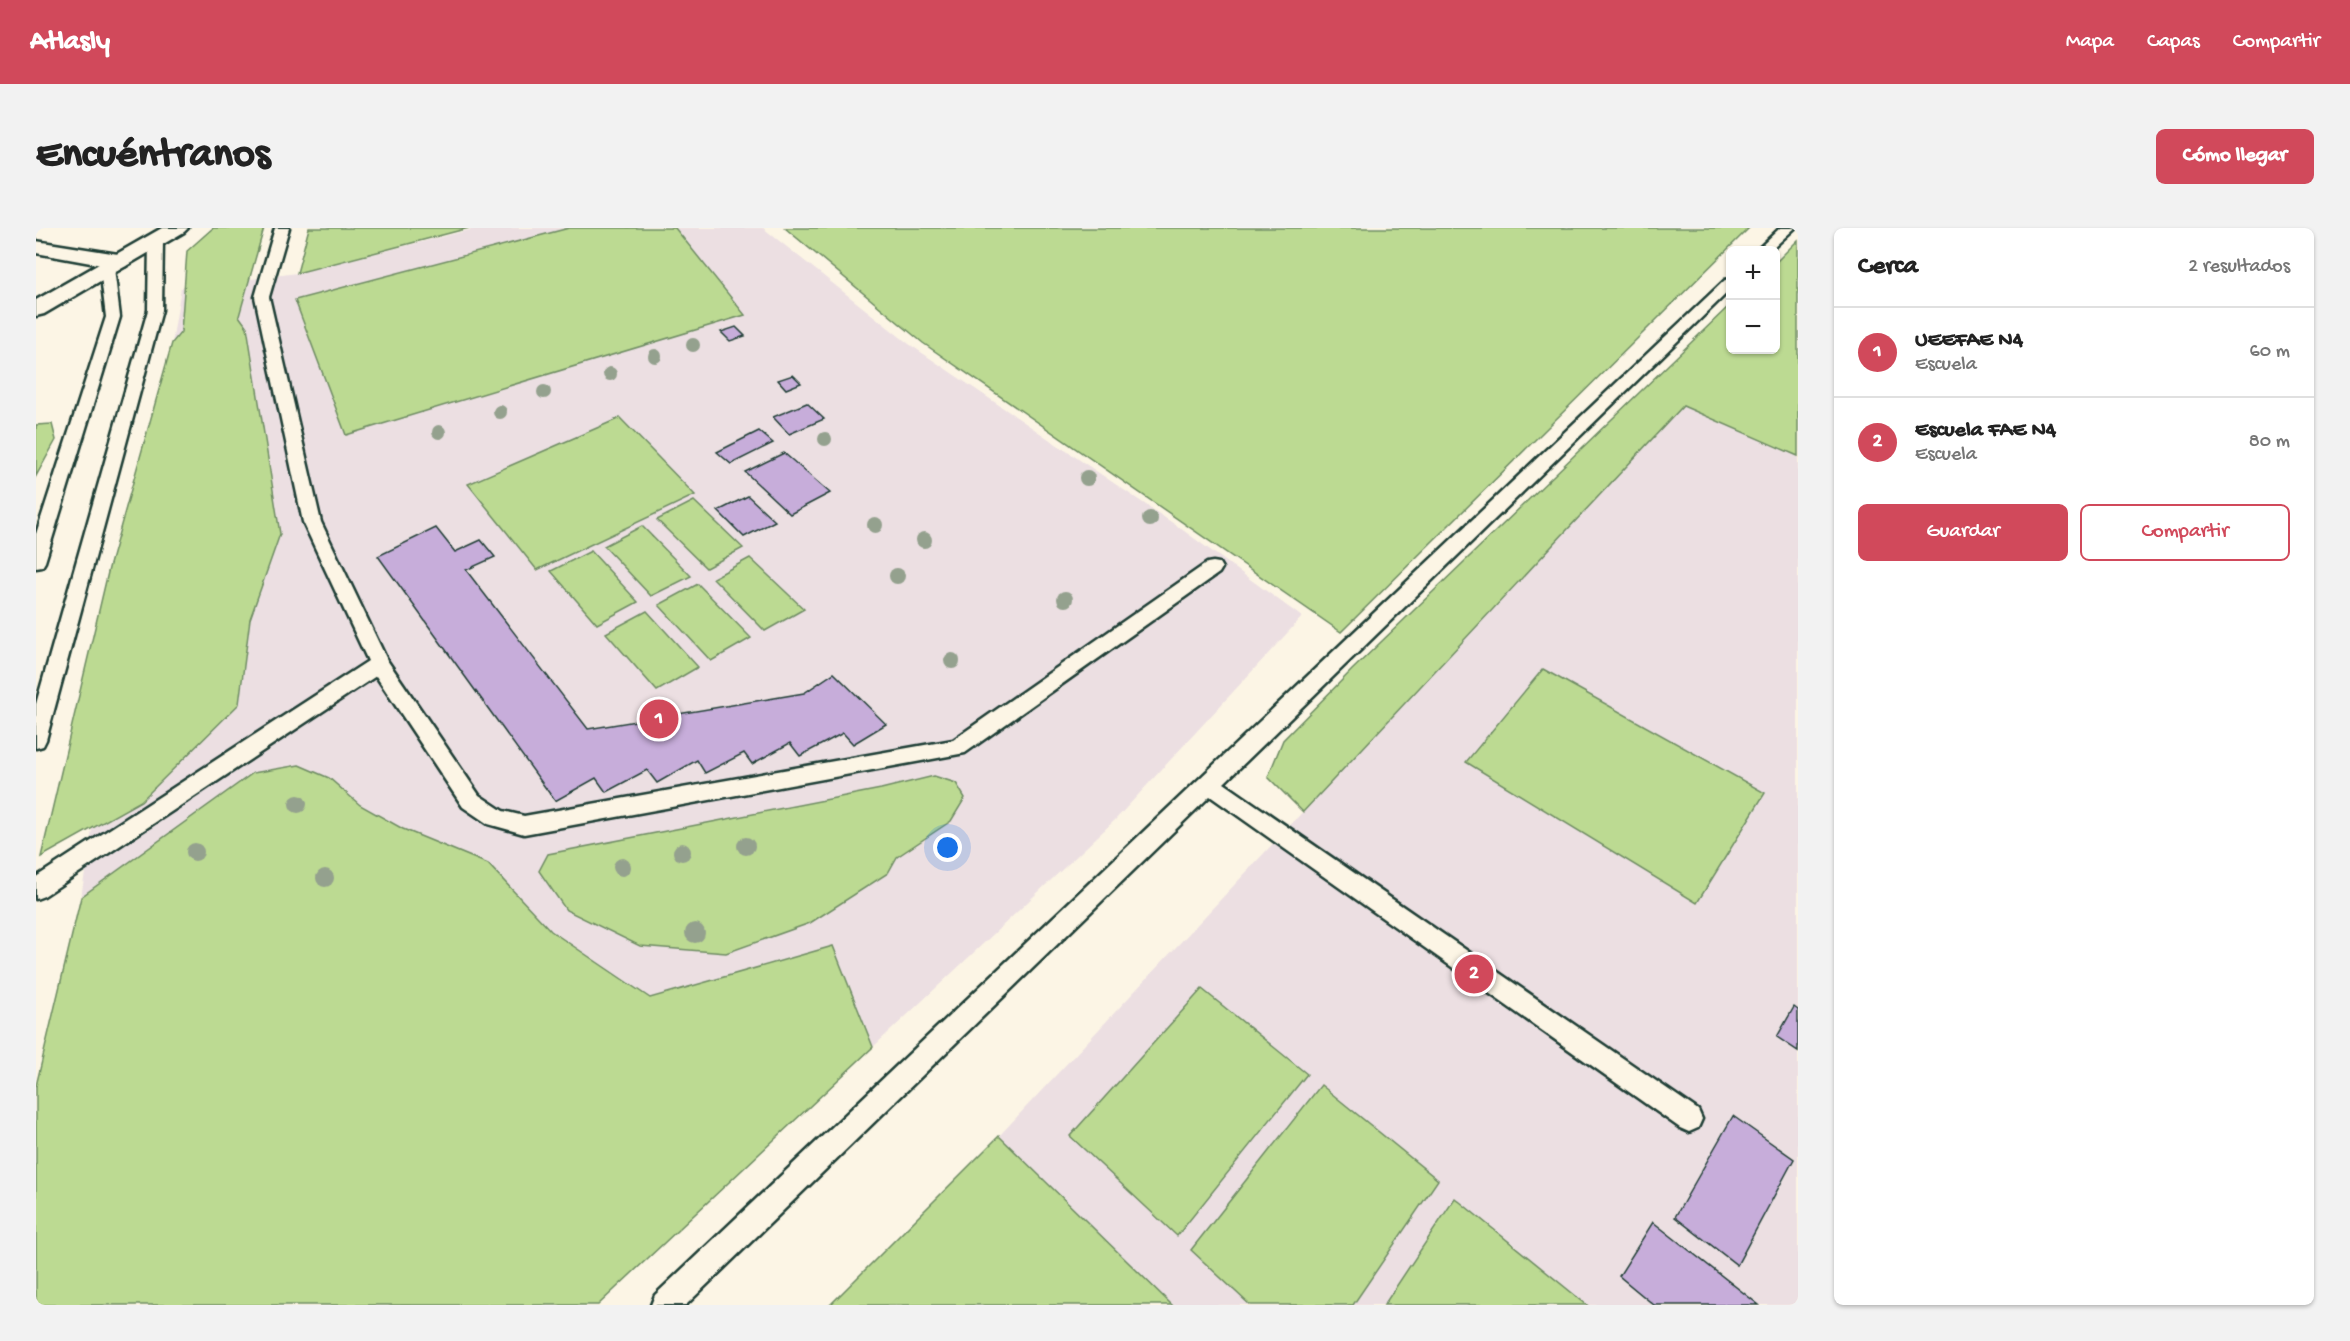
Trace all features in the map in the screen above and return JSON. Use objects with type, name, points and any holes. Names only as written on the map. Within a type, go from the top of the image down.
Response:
[{"type":"street","points":[[53,228],[81,253]]},
{"type":"street","points":[[36,309],[177,228]]},
{"type":"street","points":[[36,247],[81,253],[113,265]]},
{"type":"lane","points":[[282,228],[262,297],[312,522],[379,664],[471,801],[486,814],[506,822],[524,825],[958,747],[1213,568]]},
{"type":"lane","points":[[1768,246],[1788,228]]},
{"type":"lane","points":[[36,740],[155,310],[156,240]]},
{"type":"lane","points":[[36,562],[113,317],[113,265]]},
{"type":"lane","points":[[665,1305],[1726,288]]},
{"type":"lane","points":[[36,889],[379,664]]},
{"type":"lane","points":[[1209,784],[1689,1119]]},
{"type":"shaded area","points":[[477,228],[763,228],[909,344],[1180,528],[1302,617],[1115,820],[598,1305],[36,1305],[36,1086],[81,897],[181,288],[297,273]]},
{"type":"shaded area","points":[[1683,406],[1798,456],[1798,1305],[1172,1305],[999,1136]]},
{"type":"green space","points":[[213,228],[264,228],[239,316],[247,327],[280,534],[250,619],[239,704],[141,801],[41,857],[109,568],[172,343],[181,332],[187,251]]},
{"type":"green space","points":[[309,228],[469,228],[297,273]]},
{"type":"green space","points":[[569,228],[675,228],[745,315],[346,435],[295,300]]},
{"type":"green space","points":[[785,228],[1749,228],[1731,246],[1726,246],[1726,251],[1341,632],[923,343]]},
{"type":"green space","points":[[1798,240],[1798,456],[1683,406],[1303,812],[1268,777],[1283,740],[1352,670],[1726,309],[1726,354],[1780,354],[1780,258]]},
{"type":"green space","points":[[620,418],[695,495],[537,570],[468,484]]},
{"type":"green space","points":[[52,424],[56,440],[36,476],[36,425]]},
{"type":"green space","points":[[694,501],[743,548],[706,568],[657,520]]},
{"type":"green space","points":[[642,526],[691,576],[651,596],[604,546]]},
{"type":"green space","points":[[591,551],[638,602],[597,624],[551,571]]},
{"type":"green space","points":[[750,558],[804,609],[765,631],[713,578]]},
{"type":"green space","points":[[698,584],[751,638],[711,661],[659,605]]},
{"type":"green space","points":[[647,611],[698,667],[657,691],[606,633]]},
{"type":"green space","points":[[1543,669],[1765,793],[1697,903],[1466,762]]},
{"type":"green space","points":[[299,765],[329,778],[360,805],[403,829],[488,864],[551,931],[650,998],[833,946],[873,1047],[598,1305],[36,1305],[36,1086],[81,897],[253,773]]},
{"type":"green space","points":[[934,776],[956,783],[965,798],[951,821],[897,857],[888,873],[810,923],[726,953],[640,946],[566,910],[539,871],[548,854],[881,789]]},
{"type":"green space","points":[[1202,989],[1307,1074],[1177,1236],[1070,1136]]},
{"type":"green space","points":[[1321,1085],[1438,1180],[1353,1305],[1250,1305],[1191,1250]]},
{"type":"green space","points":[[999,1136],[1172,1305],[830,1305]]},
{"type":"green space","points":[[1455,1198],[1587,1305],[1384,1305]]},
{"type":"building","points":[[736,327],[745,336],[730,341],[721,332]]},
{"type":"building","points":[[793,375],[801,383],[786,389],[778,380]]},
{"type":"building","points":[[807,403],[824,419],[789,434],[773,417]]},
{"type":"building","points":[[759,431],[773,443],[731,464],[717,452]]},
{"type":"building","points":[[784,453],[830,493],[790,514],[745,472]]},
{"type":"building","points":[[748,496],[775,521],[744,537],[718,511]]},
{"type":"building","points":[[436,528],[455,552],[481,540],[495,557],[466,570],[588,729],[804,693],[834,673],[886,724],[853,744],[843,733],[800,756],[790,743],[752,764],[744,753],[705,773],[697,760],[657,783],[647,770],[606,792],[596,778],[555,801],[378,556]]},
{"type":"building","points":[[1794,1007],[1798,1010],[1798,1051],[1777,1037]]},
{"type":"building","points":[[1733,1116],[1794,1159],[1737,1265],[1675,1217]]},
{"type":"building","points":[[1653,1222],[1759,1305],[1654,1305],[1619,1276]]},
{"type":"place","name":"UEEFAE N4","points":[[659,719]]},
{"type":"place","name":"Escuela FAE N4","points":[[1474,974]]}]
